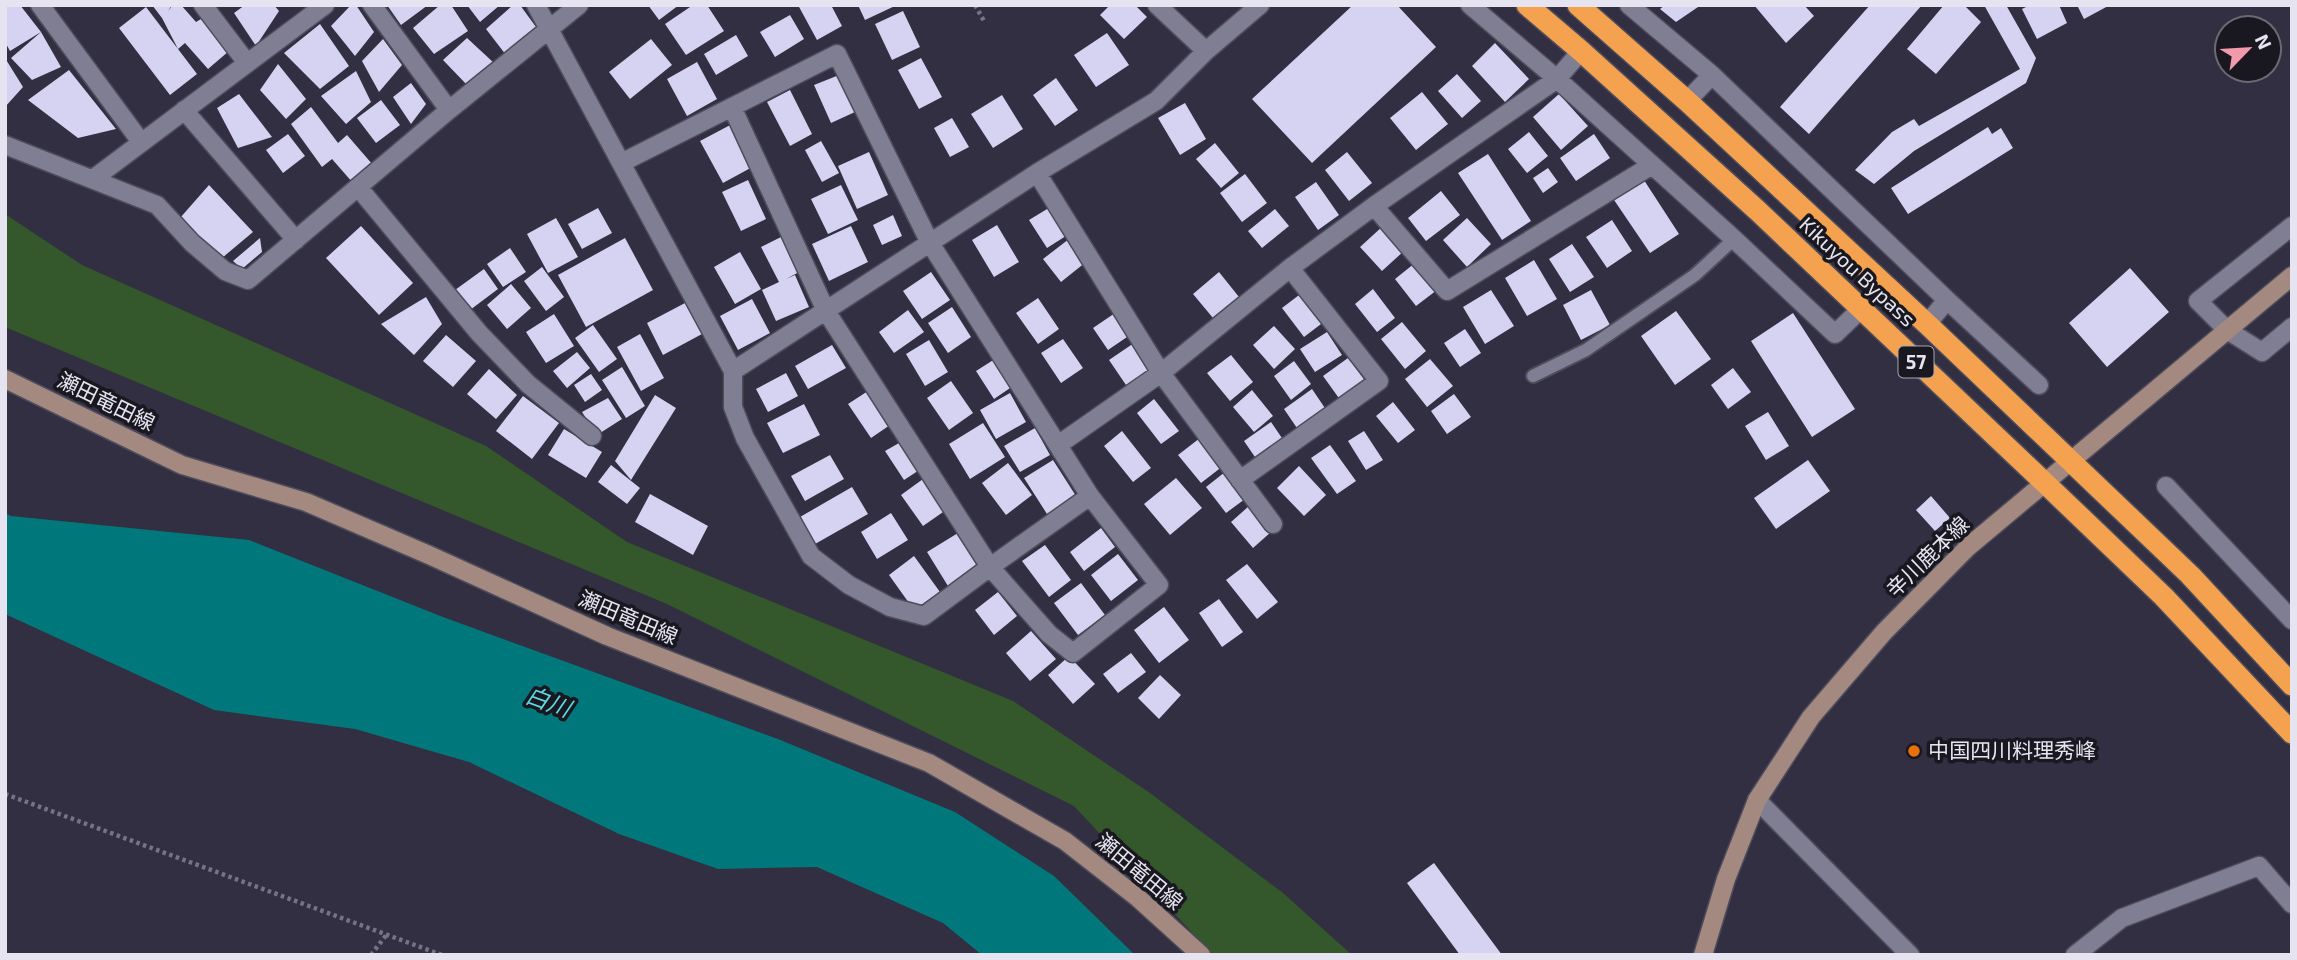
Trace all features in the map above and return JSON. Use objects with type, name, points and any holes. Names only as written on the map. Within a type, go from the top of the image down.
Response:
[{"type":"highway","name":"Kikuyou Bypass","points":[[1527,5],[1758,211],[2046,484],[2164,597],[2292,733]]},
{"type":"highway","name":"Kikuyou Bypass","points":[[1578,5],[1688,101],[2072,462],[2190,575],[2292,685]]},
{"type":"main road","name":"辛川鹿本線","points":[[1703,955],[1726,879],[1758,800],[1811,717],[1884,632],[1968,547],[2292,276]]},
{"type":"main road","name":"瀬田竜田線","points":[[5,379],[182,465],[306,502],[607,635],[929,763],[1065,841],[1138,898],[1201,955]]},
{"type":"street","points":[[40,5],[141,142]]},
{"type":"street","points":[[204,5],[247,63]]},
{"type":"street","points":[[93,179],[325,5]]},
{"type":"street","points":[[372,5],[449,110]]},
{"type":"street","points":[[536,5],[733,371],[733,407],[745,438],[811,556],[840,578],[890,607],[924,616],[1090,496]]},
{"type":"street","points":[[5,145],[157,205],[192,243],[225,271],[248,280],[449,110],[579,5]]},
{"type":"street","points":[[1157,5],[1206,51]]},
{"type":"street","points":[[733,371],[1037,173],[1156,101],[1206,51],[1260,5]]},
{"type":"street","points":[[1470,5],[1652,164],[1835,334],[1860,309]]},
{"type":"street","points":[[1629,5],[1712,75],[2039,385]]},
{"type":"street","points":[[1058,445],[1161,373],[1290,268],[1374,206],[1557,79],[1581,51]]},
{"type":"street","points":[[621,163],[837,54],[930,243],[1090,496],[1159,585],[1073,653],[1049,634],[990,567],[826,311],[732,107]]},
{"type":"street","points":[[1688,101],[1712,75]]},
{"type":"street","points":[[184,110],[296,240]]},
{"type":"street","points":[[5,158],[48,163]]},
{"type":"street","points":[[1374,206],[1447,291],[1652,164]]},
{"type":"street","points":[[1037,173],[1161,373],[1273,524]]},
{"type":"street","points":[[358,187],[479,333],[528,384],[592,436]]},
{"type":"street","points":[[2292,226],[2198,300],[2227,330],[2262,352],[2292,327]]},
{"type":"street","points":[[1241,480],[1379,381],[1290,268]]},
{"type":"street","points":[[1927,324],[1947,300]]},
{"type":"street","points":[[2166,486],[2292,620]]},
{"type":"street","points":[[1758,800],[1910,955]]},
{"type":"street","points":[[2075,955],[2122,918],[2259,866],[2292,904]]},
{"type":"lane","points":[[1533,376],[1586,350],[1695,275],[1734,239]]},
{"type":"path","points":[[975,5],[984,22]]},
{"type":"path","points":[[5,794],[442,955]]},
{"type":"path","points":[[371,955],[387,934]]},
{"type":"shaded area","points":[[5,214],[82,265],[486,446],[627,542],[1013,701],[1150,793],[1283,893],[1352,955],[1213,955],[1074,806],[667,604],[5,327]]},
{"type":"water","name":"白川","points":[[5,513],[11,516],[249,540],[443,617],[778,739],[955,812],[1054,876],[1135,955],[982,955],[943,923],[817,867],[718,869],[619,834],[469,762],[355,729],[214,710],[5,614]]},
{"type":"building","points":[[9,5],[20,5],[41,32],[10,51],[5,42],[5,8]]},
{"type":"building","points":[[152,5],[172,5],[168,11],[173,5],[181,5],[196,22],[201,19],[229,51],[208,69],[185,43],[178,49]]},
{"type":"building","points":[[245,5],[274,5],[279,11],[256,46],[234,13]]},
{"type":"building","points":[[351,5],[356,5],[374,32],[355,56],[331,26]]},
{"type":"building","points":[[387,5],[428,5],[401,25]]},
{"type":"building","points":[[440,5],[451,5],[468,31],[434,54],[413,28]]},
{"type":"building","points":[[467,5],[500,5],[480,22]]},
{"type":"building","points":[[513,5],[520,5],[536,27],[506,55],[486,29]]},
{"type":"building","points":[[648,5],[679,5],[659,20]]},
{"type":"building","points":[[693,5],[707,5],[724,31],[686,55],[665,24]]},
{"type":"building","points":[[798,5],[831,5],[842,26],[817,40]]},
{"type":"building","points":[[858,5],[897,5],[865,20]]},
{"type":"building","points":[[1110,5],[1135,5],[1147,17],[1124,39],[1100,15]]},
{"type":"building","points":[[1353,5],[1397,5],[1436,47],[1312,163],[1252,99]]},
{"type":"building","points":[[1665,5],[1701,5],[1676,22],[1660,9]]},
{"type":"building","points":[[1754,5],[1804,5],[1814,16],[1786,43]]},
{"type":"building","points":[[1870,5],[1922,5],[1809,134],[1780,107]]},
{"type":"building","points":[[1944,5],[1964,5],[1981,22],[1936,74],[1907,49]]},
{"type":"building","points":[[1984,5],[2006,5],[2036,58],[2026,83],[1914,151],[1874,184],[1855,170],[1892,132],[1914,119],[1919,126],[2020,69]]},
{"type":"building","points":[[2030,5],[2059,5],[2067,23],[2037,39],[2022,9]]},
{"type":"building","points":[[2077,5],[2110,5],[2084,19]]},
{"type":"building","points":[[146,7],[197,74],[170,95],[119,28]]},
{"type":"building","points":[[903,11],[920,47],[892,60],[875,24]]},
{"type":"building","points":[[790,15],[804,39],[775,57],[760,32]]},
{"type":"building","points":[[320,24],[349,66],[320,89],[284,53]]},
{"type":"building","points":[[41,32],[61,67],[32,80],[11,58]]},
{"type":"building","points":[[1107,33],[1129,65],[1096,87],[1074,55]]},
{"type":"building","points":[[736,35],[748,56],[716,75],[704,54]]},
{"type":"building","points":[[467,38],[494,63],[468,86],[443,60]]},
{"type":"building","points":[[383,39],[402,65],[379,92],[362,61]]},
{"type":"building","points":[[651,39],[672,65],[630,99],[609,72]]},
{"type":"building","points":[[1495,43],[1529,79],[1505,102],[1472,66]]},
{"type":"building","points":[[5,58],[23,87],[5,107]]},
{"type":"building","points":[[921,58],[942,97],[919,109],[898,70]]},
{"type":"building","points":[[697,62],[717,99],[687,116],[667,79]]},
{"type":"building","points":[[278,64],[306,99],[286,119],[260,90]]},
{"type":"building","points":[[69,70],[116,129],[78,138],[28,100]]},
{"type":"building","points":[[356,71],[371,102],[346,124],[321,96]]},
{"type":"building","points":[[1457,74],[1481,101],[1462,118],[1438,91]]},
{"type":"building","points":[[839,75],[855,112],[831,123],[814,85]]},
{"type":"building","points":[[1056,78],[1078,110],[1055,126],[1033,95]]},
{"type":"building","points":[[411,83],[426,104],[411,124],[393,97]]},
{"type":"building","points":[[790,90],[812,134],[790,146],[767,102]]},
{"type":"building","points":[[1422,92],[1448,124],[1416,150],[1390,118]]},
{"type":"building","points":[[239,94],[272,137],[238,148],[217,108]]},
{"type":"building","points":[[1559,94],[1588,126],[1561,150],[1533,117]]},
{"type":"building","points":[[1002,95],[1023,129],[993,148],[971,114]]},
{"type":"building","points":[[381,100],[400,125],[376,143],[357,118]]},
{"type":"building","points":[[1185,103],[1206,139],[1180,155],[1158,118]]},
{"type":"building","points":[[311,107],[338,143],[347,135],[373,165],[353,183],[332,159],[322,167],[291,124]]},
{"type":"building","points":[[952,118],[969,147],[950,157],[934,128]]},
{"type":"building","points":[[734,123],[756,165],[723,183],[700,141]]},
{"type":"building","points":[[1988,127],[1992,134],[2001,128],[2013,148],[1908,214],[1891,188]]},
{"type":"building","points":[[1529,132],[1548,156],[1527,173],[1508,149]]},
{"type":"building","points":[[288,134],[305,156],[283,173],[266,150]]},
{"type":"building","points":[[1594,134],[1610,158],[1576,181],[1560,158]]},
{"type":"building","points":[[821,141],[839,173],[822,182],[805,150]]},
{"type":"building","points":[[1215,143],[1239,173],[1221,188],[1196,159]]},
{"type":"building","points":[[869,152],[888,195],[857,209],[838,166]]},
{"type":"building","points":[[1347,152],[1372,183],[1349,201],[1325,170]]},
{"type":"building","points":[[1488,154],[1531,221],[1502,240],[1458,173]]},
{"type":"building","points":[[1548,168],[1558,182],[1543,193],[1533,178]]},
{"type":"building","points":[[1245,174],[1267,203],[1242,222],[1220,193]]},
{"type":"building","points":[[1642,177],[1679,234],[1650,253],[1612,197]]},
{"type":"building","points":[[748,180],[766,219],[741,231],[722,192]]},
{"type":"building","points":[[1316,182],[1339,215],[1318,230],[1295,197]]},
{"type":"building","points":[[209,185],[253,232],[222,258],[180,218]]},
{"type":"building","points":[[841,185],[858,220],[828,234],[811,199]]},
{"type":"building","points":[[1441,191],[1460,215],[1426,241],[1408,218]]},
{"type":"building","points":[[1052,206],[1069,234],[1047,248],[1029,220]]},
{"type":"building","points":[[598,208],[612,233],[582,249],[568,224]]},
{"type":"building","points":[[1275,209],[1289,226],[1262,248],[1248,231]]},
{"type":"building","points":[[893,215],[902,236],[882,245],[873,225]]},
{"type":"building","points":[[556,218],[578,257],[548,273],[527,234]]},
{"type":"building","points":[[1467,218],[1491,244],[1467,267],[1443,240]]},
{"type":"building","points":[[1612,220],[1632,251],[1607,268],[1586,237]]},
{"type":"building","points":[[997,225],[1019,262],[994,277],[972,240]]},
{"type":"building","points":[[361,226],[413,283],[379,315],[326,258]]},
{"type":"building","points":[[851,226],[868,262],[829,281],[812,244]]},
{"type":"building","points":[[1383,226],[1405,250],[1382,271],[1360,247]]},
{"type":"building","points":[[783,236],[801,271],[786,279],[795,275],[809,307],[776,321],[762,290],[779,282],[761,247]]},
{"type":"building","points":[[260,238],[262,252],[242,269],[233,261]]},
{"type":"building","points":[[625,238],[653,290],[586,327],[558,275]]},
{"type":"building","points":[[1069,239],[1086,262],[1061,282],[1043,259]]},
{"type":"building","points":[[1572,244],[1594,277],[1570,292],[1549,259]]},
{"type":"building","points":[[510,248],[526,272],[503,287],[487,264]]},
{"type":"building","points":[[740,252],[761,289],[735,304],[714,267]]},
{"type":"building","points":[[1534,260],[1557,299],[1527,316],[1505,278]]},
{"type":"building","points":[[1415,263],[1437,290],[1416,306],[1395,279]]},
{"type":"building","points":[[542,267],[564,297],[546,311],[524,281]]},
{"type":"building","points":[[2130,268],[2169,312],[2107,367],[2069,323]]},
{"type":"building","points":[[484,269],[498,289],[470,310],[455,290]]},
{"type":"building","points":[[931,272],[950,300],[922,319],[903,291]]},
{"type":"building","points":[[1219,272],[1239,297],[1213,318],[1193,294]]},
{"type":"building","points":[[511,284],[531,308],[507,329],[487,305]]},
{"type":"building","points":[[1373,289],[1395,318],[1377,332],[1355,304]]},
{"type":"building","points":[[1491,290],[1514,326],[1485,344],[1463,307]]},
{"type":"building","points":[[1591,290],[1610,325],[1581,340],[1563,305]]},
{"type":"building","points":[[1303,292],[1325,321],[1304,337],[1282,308]]},
{"type":"building","points":[[426,297],[442,324],[414,355],[381,324]]},
{"type":"building","points":[[1038,298],[1059,329],[1038,344],[1016,313]]},
{"type":"building","points":[[752,299],[770,333],[738,350],[720,316]]},
{"type":"building","points":[[685,303],[702,334],[663,355],[647,323]]},
{"type":"building","points":[[952,307],[971,337],[948,353],[928,323]]},
{"type":"building","points":[[908,310],[924,332],[894,353],[879,332]]},
{"type":"building","points":[[1676,311],[1711,359],[1675,385],[1641,336]]},
{"type":"building","points":[[1115,313],[1130,335],[1108,350],[1093,328]]},
{"type":"building","points":[[1793,313],[1855,409],[1812,437],[1751,341]]},
{"type":"building","points":[[554,314],[574,346],[546,363],[526,332]]},
{"type":"building","points":[[1402,322],[1426,351],[1405,369],[1381,339]]},
{"type":"building","points":[[593,325],[617,359],[599,372],[575,338]]},
{"type":"building","points":[[1274,326],[1295,349],[1274,369],[1253,345]]},
{"type":"building","points":[[1465,329],[1481,353],[1460,367],[1444,343]]},
{"type":"building","points":[[1327,332],[1342,355],[1315,372],[1300,349]]},
{"type":"building","points":[[640,334],[664,378],[641,391],[617,347]]},
{"type":"building","points":[[446,335],[476,361],[453,387],[423,361]]},
{"type":"building","points":[[1063,339],[1083,368],[1061,383],[1041,353]]},
{"type":"building","points":[[929,340],[948,372],[925,386],[906,354]]},
{"type":"building","points":[[1134,343],[1151,368],[1126,385],[1109,360]]},
{"type":"building","points":[[832,345],[846,368],[808,389],[795,366]]},
{"type":"building","points":[[577,352],[590,368],[567,388],[553,371]]},
{"type":"building","points":[[1231,355],[1253,382],[1230,401],[1207,373]]},
{"type":"building","points":[[998,357],[1016,384],[994,399],[976,371]]},
{"type":"building","points":[[1348,358],[1366,382],[1341,401],[1323,376]]},
{"type":"building","points":[[1430,359],[1453,386],[1427,407],[1405,379]]},
{"type":"building","points":[[1294,361],[1311,384],[1291,400],[1274,376]]},
{"type":"building","points":[[622,367],[645,406],[626,418],[602,380]]},
{"type":"building","points":[[1733,368],[1751,392],[1728,409],[1711,385]]},
{"type":"building","points":[[489,369],[517,395],[496,419],[467,394]]},
{"type":"building","points":[[786,373],[798,396],[768,412],[756,389]]},
{"type":"building","points":[[591,374],[602,390],[585,402],[574,385]]},
{"type":"building","points":[[951,381],[973,413],[949,430],[927,398]]},
{"type":"building","points":[[871,389],[893,423],[871,438],[848,404]]},
{"type":"building","points":[[1312,389],[1327,411],[1299,431],[1284,409]]},
{"type":"building","points":[[1252,390],[1273,416],[1254,432],[1233,407]]},
{"type":"building","points":[[1010,393],[1026,422],[996,439],[980,410]]},
{"type":"building","points":[[1454,394],[1471,417],[1447,434],[1431,411]]},
{"type":"building","points":[[655,395],[676,408],[631,480],[615,461]]},
{"type":"building","points":[[523,396],[559,423],[532,459],[496,431]]},
{"type":"building","points":[[608,398],[622,419],[597,435],[582,412]]},
{"type":"building","points":[[1154,399],[1179,431],[1161,444],[1137,413]]},
{"type":"building","points":[[1393,402],[1415,430],[1398,443],[1376,416]]},
{"type":"building","points":[[804,404],[820,435],[783,453],[767,423]]},
{"type":"building","points":[[1768,412],[1789,446],[1766,460],[1745,426]]},
{"type":"building","points":[[1271,422],[1284,441],[1257,460],[1244,441]]},
{"type":"building","points":[[983,423],[1005,457],[970,479],[949,444]]},
{"type":"building","points":[[1035,428],[1050,455],[1020,472],[1004,446]]},
{"type":"building","points":[[564,429],[602,452],[586,478],[548,455]]},
{"type":"building","points":[[1122,431],[1151,468],[1133,482],[1104,446]]},
{"type":"building","points":[[1364,431],[1383,460],[1366,470],[1348,441]]},
{"type":"building","points":[[1200,438],[1223,466],[1201,483],[1178,455]]},
{"type":"building","points":[[906,439],[924,467],[904,480],[885,451]]},
{"type":"building","points":[[1330,445],[1356,481],[1337,494],[1311,458]]},
{"type":"building","points":[[830,455],[844,479],[805,501],[791,476]]},
{"type":"building","points":[[1053,460],[1076,496],[1047,514],[1024,478]]},
{"type":"building","points":[[1808,460],[1830,491],[1776,529],[1754,498]]},
{"type":"building","points":[[1008,463],[1032,495],[1006,515],[982,483]]},
{"type":"building","points":[[611,465],[640,488],[627,504],[598,482]]},
{"type":"building","points":[[1299,466],[1326,495],[1304,516],[1277,488]]},
{"type":"building","points":[[1225,472],[1245,499],[1226,513],[1206,487]]},
{"type":"building","points":[[1176,478],[1202,508],[1170,535],[1144,504]]},
{"type":"building","points":[[923,479],[946,510],[923,526],[901,495]]},
{"type":"building","points":[[852,487],[868,514],[815,544],[800,517]]},
{"type":"building","points":[[650,494],[708,526],[693,555],[635,522]]},
{"type":"building","points":[[1931,496],[1950,518],[1935,531],[1916,510]]},
{"type":"building","points":[[1249,506],[1271,532],[1253,548],[1231,522]]},
{"type":"building","points":[[891,513],[908,540],[877,559],[861,532]]},
{"type":"building","points":[[1101,528],[1115,547],[1084,571],[1070,552]]},
{"type":"building","points":[[958,533],[979,566],[948,586],[927,552]]},
{"type":"building","points":[[1045,545],[1071,580],[1049,597],[1022,561]]},
{"type":"building","points":[[1118,554],[1138,580],[1111,601],[1091,575]]},
{"type":"building","points":[[914,556],[940,592],[914,610],[889,575]]},
{"type":"building","points":[[1247,564],[1278,602],[1257,619],[1226,580]]},
{"type":"building","points":[[1081,583],[1105,615],[1078,635],[1054,603]]},
{"type":"building","points":[[998,592],[1017,616],[994,635],[975,610]]},
{"type":"building","points":[[1219,599],[1243,632],[1222,647],[1199,613]]},
{"type":"building","points":[[1164,607],[1189,640],[1159,663],[1134,630]]},
{"type":"building","points":[[1031,631],[1056,659],[1030,681],[1006,653]]},
{"type":"building","points":[[1131,653],[1146,672],[1118,693],[1103,674]]},
{"type":"building","points":[[1069,656],[1095,684],[1073,704],[1048,675]]},
{"type":"building","points":[[1160,675],[1181,695],[1159,719],[1138,698]]},
{"type":"building","points":[[1434,863],[1502,955],[1460,955],[1407,883]]},
{"type":"place","name":"中国四川料理秀峰","points":[[1914,751]]}]
